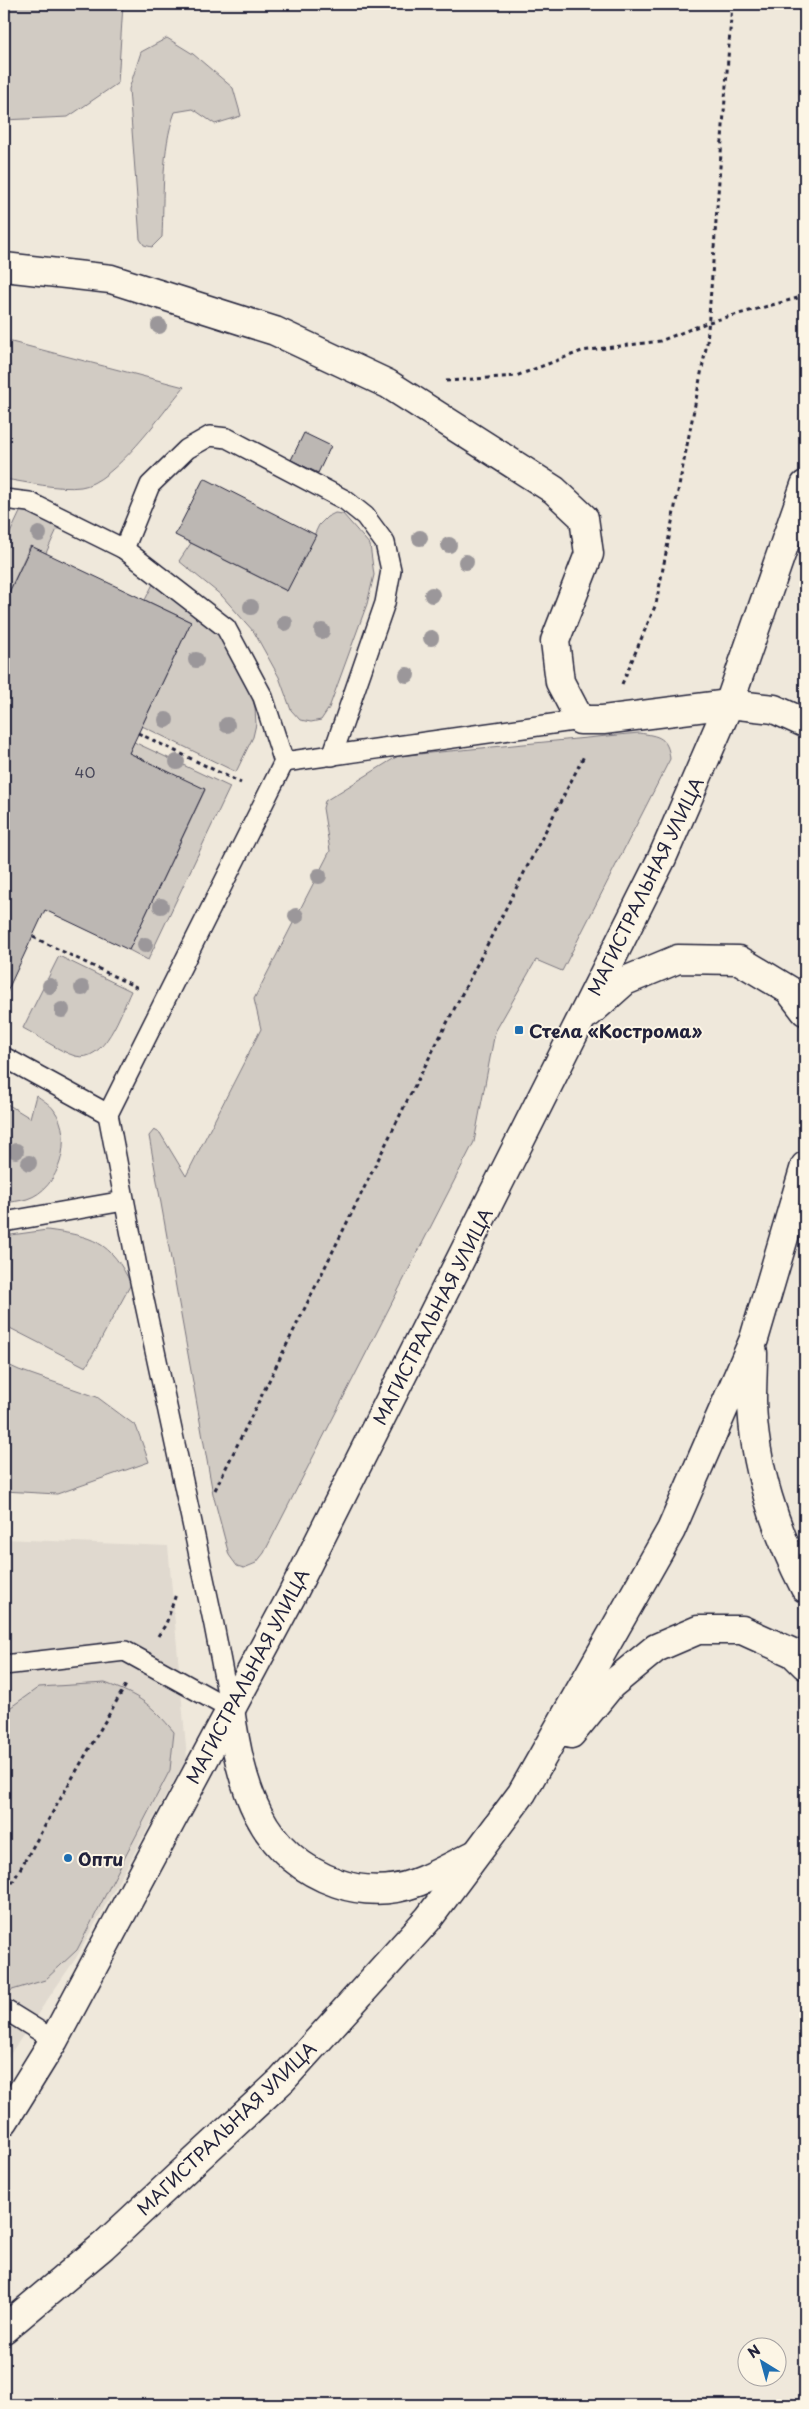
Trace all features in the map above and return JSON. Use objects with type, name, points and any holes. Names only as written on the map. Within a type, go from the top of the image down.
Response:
[{"type":"main road","points":[[4,267],[110,279],[275,331],[388,384],[554,490],[584,518],[589,554],[555,641],[560,682],[592,720],[729,704],[774,709],[805,723]]},
{"type":"main road","name":"МАГИСТРАЛЬНАЯ УЛИЦА","points":[[4,2122],[54,2040],[292,1595],[662,858],[729,704],[805,485]]},
{"type":"main road","points":[[578,1023],[625,981],[678,959],[739,960],[789,990],[805,1011]]},
{"type":"main road","name":"МАГИСТРАЛЬНАЯ УЛИЦА","points":[[4,2329],[103,2246],[282,2080],[428,1919],[522,1793],[671,1530],[754,1339],[805,1166]]},
{"type":"main road","points":[[754,1339],[752,1401],[757,1449],[770,1503],[805,1588]]},
{"type":"main road","points":[[522,1793],[610,1685],[656,1648],[698,1630],[742,1630],[793,1653],[805,1665]]},
{"type":"main road","points":[[230,1709],[236,1752],[252,1802],[262,1823],[282,1850],[300,1866],[319,1877],[345,1886],[377,1891],[415,1884],[477,1853]]},
{"type":"lane","points":[[124,549],[150,485],[187,449],[210,436],[227,438],[345,500],[365,516],[385,543],[391,570],[385,603],[332,756]]},
{"type":"lane","points":[[4,499],[29,502],[124,549],[226,628],[263,697],[284,762],[108,1114],[124,1201],[230,1709]]},
{"type":"lane","points":[[284,762],[592,720]]},
{"type":"lane","points":[[4,1057],[108,1114]]},
{"type":"lane","points":[[4,1222],[124,1201]]},
{"type":"lane","points":[[4,1665],[125,1652],[230,1709]]},
{"type":"lane","points":[[4,2009],[54,2040]]},
{"type":"path","points":[[213,1494],[592,720],[616,696],[656,604],[707,343],[732,4]]},
{"type":"path","points":[[437,381],[516,376],[582,351],[660,341],[708,322],[805,296]]},
{"type":"path","points":[[138,733],[268,796]]},
{"type":"path","points":[[33,937],[165,1001]]},
{"type":"path","points":[[4,1897],[142,1661],[166,1624],[195,1542]]},
{"type":"shaded area","points":[[4,4],[123,4],[118,83],[68,117],[4,120]]},
{"type":"shaded area","points":[[167,38],[193,54],[233,88],[241,116],[215,124],[193,109],[175,112],[165,157],[162,237],[152,247],[144,245],[140,239],[129,89],[141,52]]},
{"type":"shaded area","points":[[4,340],[184,387],[137,445],[108,473],[94,483],[72,488],[4,479]]},
{"type":"shaded area","points":[[21,510],[58,527],[46,553],[30,546],[4,603],[4,546]]},
{"type":"shaded area","points":[[335,513],[343,514],[370,545],[374,575],[367,604],[329,708],[321,720],[311,722],[300,720],[291,710],[279,677],[254,632],[222,596],[179,561],[191,543],[287,591],[319,525],[327,517]]},
{"type":"shaded area","points":[[155,580],[219,633],[250,690],[255,708],[256,724],[253,737],[236,772],[142,726],[191,622],[145,600]]},
{"type":"shaded area","points":[[639,733],[652,735],[665,742],[670,759],[562,971],[536,960],[495,1032],[474,1142],[264,1553],[256,1563],[244,1568],[237,1566],[229,1555],[213,1494],[149,1136],[154,1130],[160,1133],[186,1176],[261,1029],[254,999],[330,851],[323,808],[325,801],[398,756]]},
{"type":"shaded area","points":[[134,742],[230,787],[148,960],[129,950],[205,790],[129,753]]},
{"type":"shaded area","points":[[59,956],[131,991],[110,1034],[95,1052],[86,1056],[69,1054],[23,1028]]},
{"type":"shaded area","points":[[36,1095],[54,1110],[60,1121],[63,1147],[60,1161],[48,1185],[38,1193],[27,1199],[4,1203],[4,1102],[30,1118]]},
{"type":"shaded area","points":[[47,1230],[88,1238],[98,1243],[116,1258],[131,1284],[86,1367],[4,1325],[4,1236]]},
{"type":"shaded area","points":[[4,1363],[97,1397],[136,1426],[149,1462],[57,1494],[4,1491]]},
{"type":"shaded area","name":"Опти","points":[[4,1539],[168,1546],[187,1758],[76,1958],[4,2063]]},
{"type":"shaded area","points":[[105,1683],[127,1692],[144,1702],[174,1732],[170,1770],[77,1950],[45,1980],[9,1991],[4,1990],[4,1712],[39,1687]]},
{"type":"building","points":[[304,433],[331,446],[318,473],[291,460]]},
{"type":"building","points":[[204,478],[316,535],[287,591],[175,535]]},
{"type":"building","points":[[31,546],[191,622],[129,753],[205,789],[129,950],[45,910],[4,998],[4,603]]},
{"type":"place","name":"Стела «Кострома»","points":[[519,1030]]},
{"type":"place","name":"Опти","points":[[68,1858]]}]
